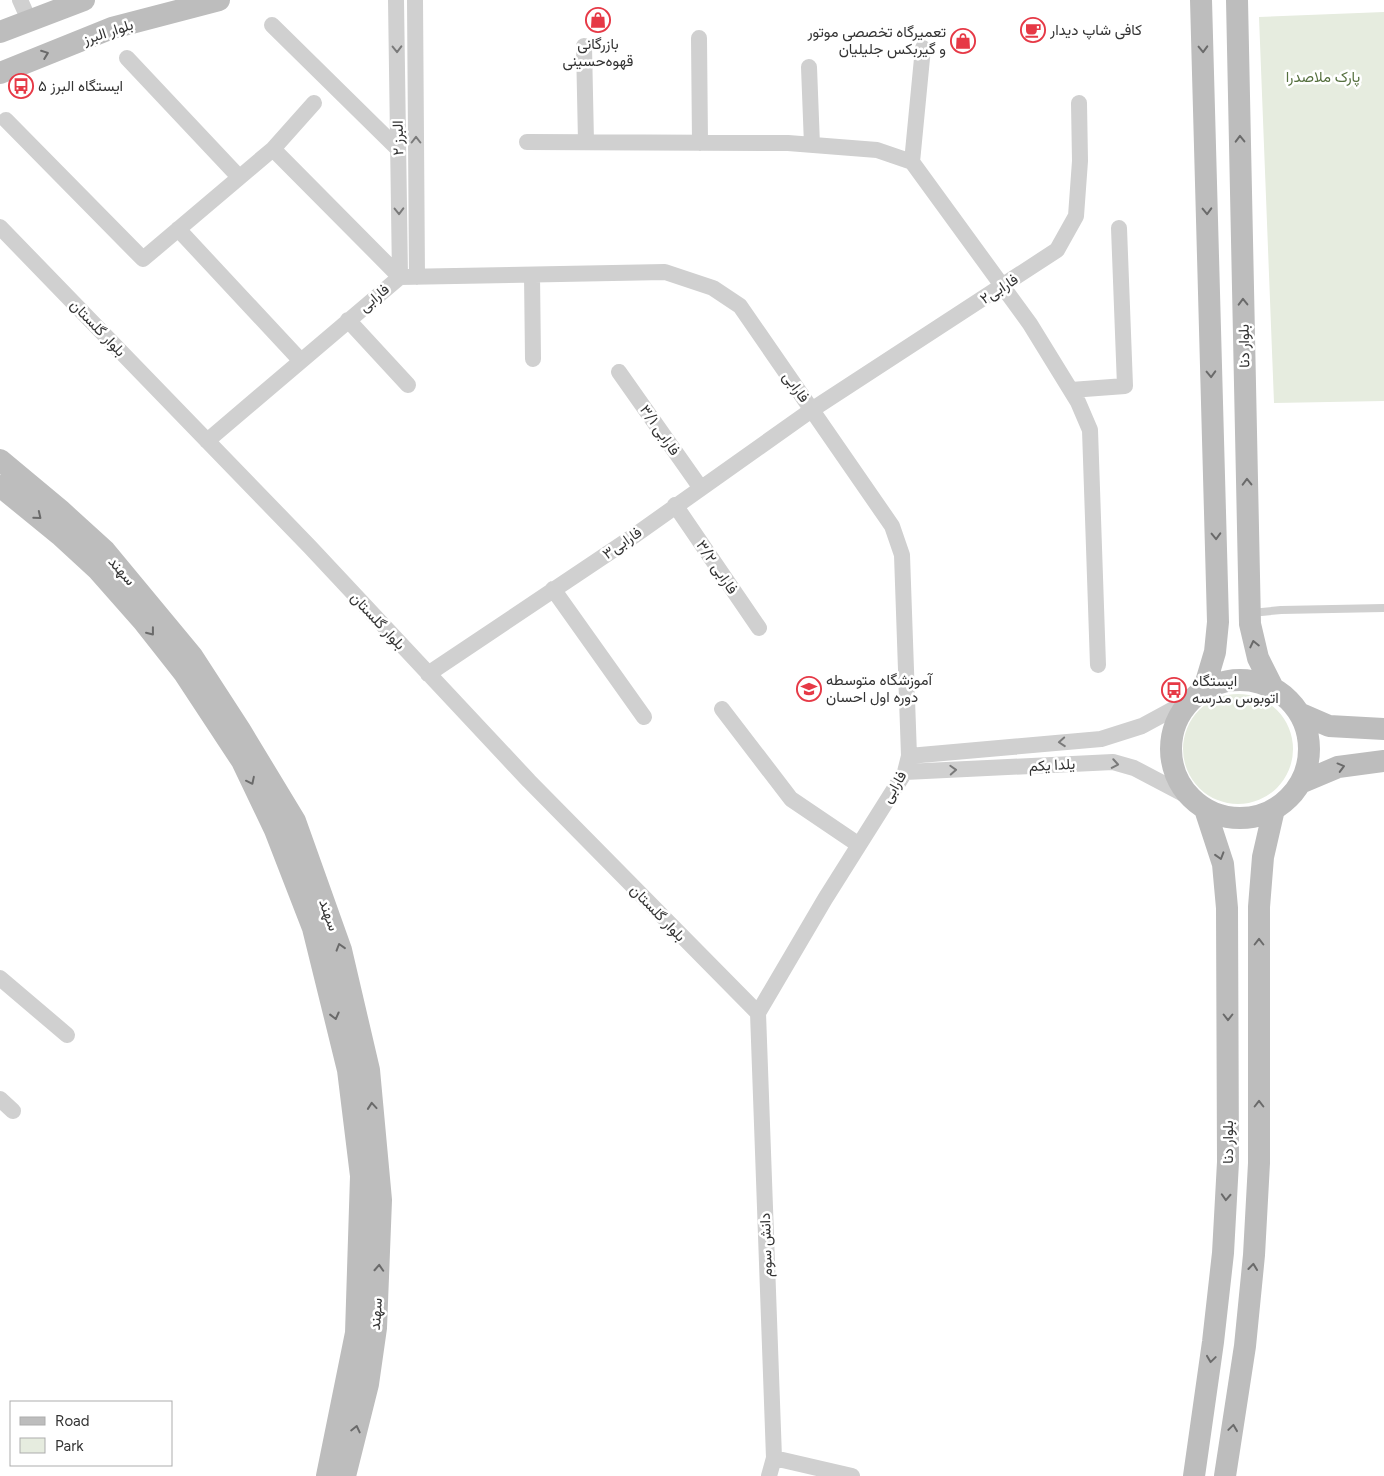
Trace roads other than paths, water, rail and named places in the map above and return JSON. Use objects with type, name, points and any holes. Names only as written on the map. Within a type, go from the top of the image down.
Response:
[{"type":"main road","points":[[0,32],[24,10],[84,0]]},
{"type":"main road","name":"بلوار البرز","points":[[0,73],[112,28],[219,0]]},
{"type":"main road","points":[[1197,694],[1221,682],[1238,679],[1256,681],[1273,688],[1288,699],[1299,714],[1306,730],[1309,748],[1306,766],[1300,783],[1289,798],[1274,809],[1258,816],[1240,818],[1222,816],[1198,804],[1178,781],[1171,760],[1171,738],[1177,718],[1197,694],[1215,652],[1218,622],[1201,0]]},
{"type":"main road","name":"بلوار دنا","points":[[1237,0],[1250,624],[1258,658],[1273,688]]},
{"type":"main road","name":"سهند","points":[[0,460],[60,510],[105,552],[192,656],[240,730],[295,822],[338,942],[368,1070],[381,1200],[376,1328],[368,1384],[345,1476]]},
{"type":"main road","name":"سهند","points":[[0,486],[60,535],[98,570],[143,621],[184,673],[242,761],[275,830],[313,928],[348,1070],[361,1176],[356,1333],[327,1476]]},
{"type":"main road","points":[[1299,714],[1329,726],[1384,729]]},
{"type":"main road","points":[[1300,783],[1338,767],[1384,761]]},
{"type":"main road","name":"بلوار دنا","points":[[1194,1476],[1223,1252],[1228,1162],[1228,908],[1223,864],[1198,804]]},
{"type":"main road","name":"بلوار دنا","points":[[1226,1476],[1244,1346],[1254,1255],[1259,1163],[1259,907],[1263,857],[1274,809]]},
{"type":"street","name":"البرز ۲","points":[[396,0],[400,277]]},
{"type":"street","name":"البرز ۲","points":[[415,0],[417,277]]},
{"type":"street","points":[[272,25],[398,149]]},
{"type":"street","points":[[700,38],[700,142]]},
{"type":"street","points":[[584,46],[586,142]]},
{"type":"street","points":[[912,162],[924,48]]},
{"type":"street","points":[[127,58],[239,177]]},
{"type":"street","points":[[809,67],[812,145]]},
{"type":"street","points":[[6,120],[143,259],[273,149],[314,103]]},
{"type":"street","name":"فارابی۲","points":[[813,409],[1003,287],[1057,250],[1076,216],[1080,161],[1079,103]]},
{"type":"street","points":[[527,142],[700,142],[812,145],[877,150],[912,162],[1030,324],[1071,390],[1090,430],[1098,665]]},
{"type":"street","points":[[273,149],[400,277]]},
{"type":"street","name":"بلوار گلستان","points":[[0,227],[207,441],[529,781],[758,1014]]},
{"type":"street","points":[[1071,390],[1125,386],[1119,228]]},
{"type":"street","points":[[178,229],[301,361]]},
{"type":"street","name":"فارابی","points":[[207,441],[400,277],[665,272],[713,288],[740,306],[813,409],[892,526],[902,555],[907,764],[758,1014]]},
{"type":"street","points":[[532,274],[533,359]]},
{"type":"street","points":[[348,320],[408,385]]},
{"type":"street","name":"فارابی ۳/۱","points":[[619,372],[700,487]]},
{"type":"street","name":"فارابی۳","points":[[428,674],[554,590],[813,409]]},
{"type":"street","name":"فارابی ۳/۲","points":[[675,505],[759,628]]},
{"type":"street","points":[[554,590],[644,717]]},
{"type":"street","name":"یلدا یکم","points":[[907,764],[1101,739],[1142,726],[1197,694]]},
{"type":"street","points":[[722,709],[790,799],[859,845]]},
{"type":"street","name":"یلدا یکم","points":[[907,764],[1113,762],[1134,768],[1198,804]]},
{"type":"street","points":[[0,978],[67,1035]]},
{"type":"street","name":"دانش سوم","points":[[758,1014],[774,1458],[769,1476]]},
{"type":"street","points":[[0,1099],[13,1111]]},
{"type":"street","points":[[774,1458],[852,1476]]},
{"type":"lane","points":[[1250,613],[1281,610],[1384,608]]},
{"type":"place","name":"بازرگانی قهوه‌حسینی","points":[[598,20]]},
{"type":"place","name":"کافی شاپ دیدار","points":[[1033,30]]},
{"type":"place","name":"تعمیرگاه تخصصی موتور و گیربکس جلیلیان","points":[[963,41]]},
{"type":"place","name":"ایستگاه البرز ۵","points":[[21,86]]},
{"type":"place","name":"آموزشگاه متوسطه دوره اول احسان","points":[[809,689]]},
{"type":"place","name":"ایستگاه اتوبوس مدرسه","points":[[1174,690]]},
{"type":"park label","name":"پارک ملاصدرا","points":[[1323,77]]}]
